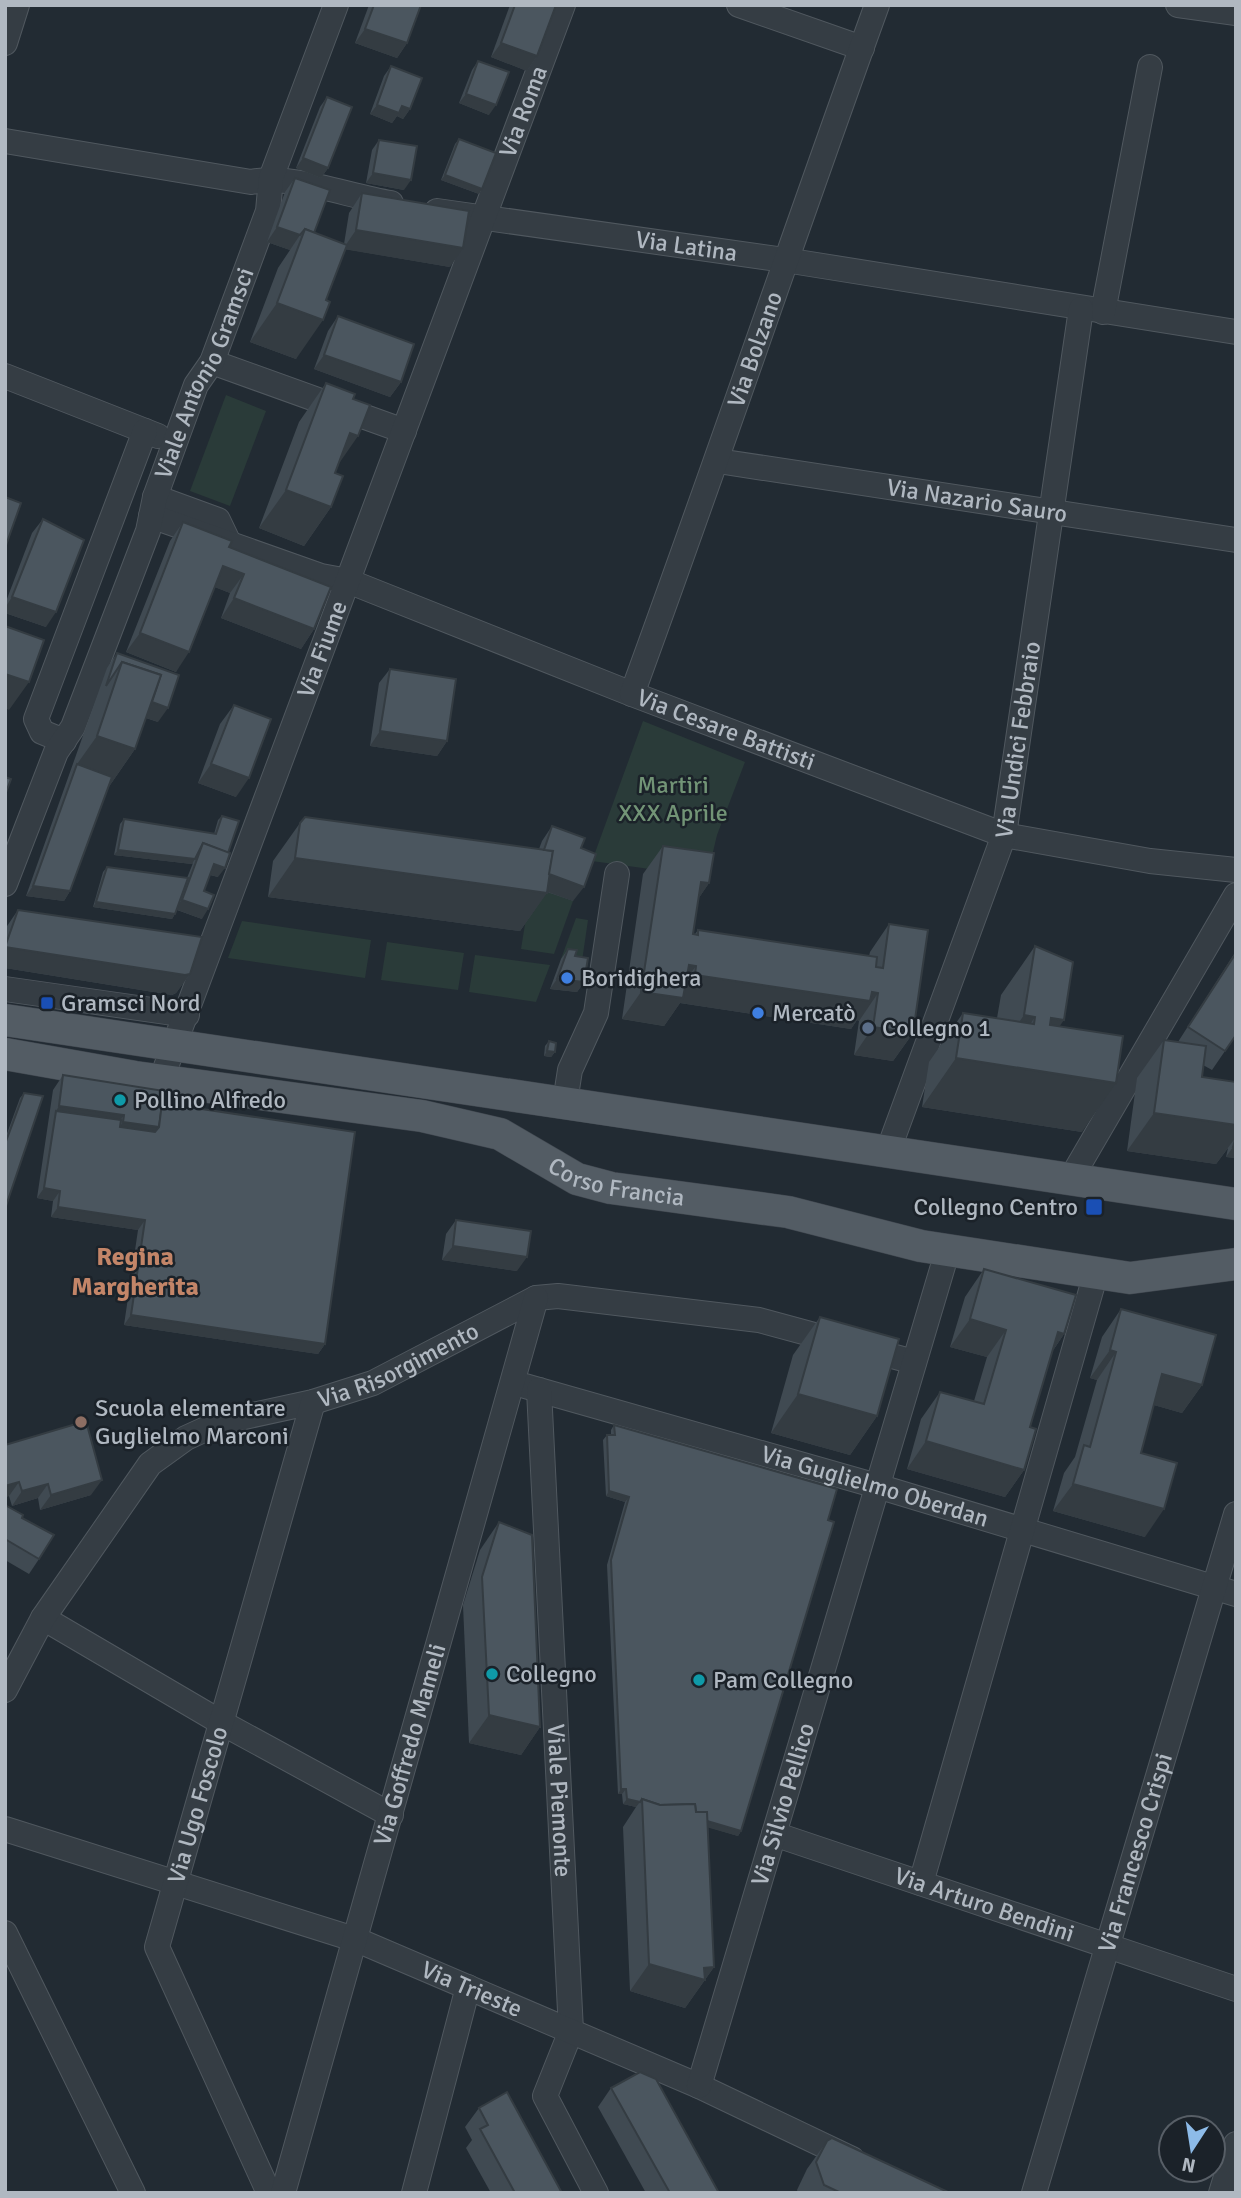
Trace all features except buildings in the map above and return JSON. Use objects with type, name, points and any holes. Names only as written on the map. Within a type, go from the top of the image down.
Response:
[{"type":"main road","points":[[5,1020],[565,1102],[887,1154],[1236,1204]]},
{"type":"main road","name":"Corso Francia","points":[[5,1054],[161,1080],[422,1116],[499,1134],[577,1179],[611,1188],[788,1212],[922,1246],[1130,1278],[1236,1264]]},
{"type":"street","points":[[5,43],[17,5]]},
{"type":"street","name":"Viale Antonio Gramsci","points":[[5,884],[57,752],[74,727],[196,385],[212,362],[268,211],[271,178],[336,5]]},
{"type":"street","name":"Via Roma","points":[[483,219],[564,5]]},
{"type":"street","points":[[739,5],[862,48]]},
{"type":"street","name":"Via Bolzano","points":[[632,694],[718,461],[785,260],[877,5]]},
{"type":"street","points":[[1178,5],[1236,13]]},
{"type":"street","points":[[1093,310],[1150,67]]},
{"type":"street","name":"Via Latina","points":[[5,141],[251,182],[271,178],[363,199],[483,219],[785,260],[1236,332]]},
{"type":"street","name":"Via Fiume","points":[[161,1080],[483,219]]},
{"type":"street","name":"Via Undici Febbraio","points":[[887,1154],[1004,835],[1052,512],[1093,310]]},
{"type":"street","points":[[212,362],[404,431]]},
{"type":"street","points":[[5,376],[175,443]]},
{"type":"street","name":"Viale Antonio Gramsci","points":[[64,741],[42,732],[36,719],[145,431]]},
{"type":"street","name":"Via Nazario Sauro","points":[[718,461],[1236,540]]},
{"type":"street","name":"Via Cesare Battisti","points":[[153,507],[229,543],[321,576],[348,581],[632,694],[1004,835],[1137,859],[1236,870]]},
{"type":"street","points":[[565,1102],[570,1070],[596,1013],[617,874]]},
{"type":"street","points":[[1070,1180],[1236,895]]},
{"type":"street","points":[[5,989],[187,1015]]},
{"type":"street","points":[[914,1362],[943,1266]]},
{"type":"street","points":[[921,1883],[1096,1273]]},
{"type":"street","name":"Via Risorgimento","points":[[5,1690],[43,1618],[150,1464],[186,1438],[221,1422],[313,1402],[373,1382],[536,1298],[558,1296],[759,1320],[914,1362]]},
{"type":"street","name":"Via Goffredo Mameli","points":[[283,2193],[357,1940],[536,1298]]},
{"type":"street","name":"Via Silvio Pellico","points":[[699,2086],[914,1362]]},
{"type":"street","name":"Via Guglielmo Oberdan","points":[[514,1382],[877,1486],[1225,1591]]},
{"type":"street","name":"Viale Piemonte","points":[[539,1390],[571,2031],[545,2096],[596,2193]]},
{"type":"street","name":"Via Ugo Foscolo","points":[[269,2193],[157,1947],[313,1402]]},
{"type":"street","name":"Via Francesco Crispi","points":[[1034,2193],[1109,1945],[1225,1591],[1236,1514]]},
{"type":"street","points":[[43,1618],[222,1723],[391,1815]]},
{"type":"street","name":"Via Trieste","points":[[5,1829],[357,1940],[699,2086],[873,2169]]},
{"type":"street","name":"Via Arturo Bendini","points":[[774,1834],[1236,1989]]},
{"type":"street","points":[[5,1933],[133,2193]]},
{"type":"street","points":[[414,2193],[468,1987]]},
{"type":"street","points":[[1221,2193],[1235,2151]]},
{"type":"green space","points":[[226,395],[266,411],[230,506],[190,491]]},
{"type":"green space","name":"Martiri XXX Aprile","points":[[643,721],[745,762],[717,835],[707,877],[592,861]]},
{"type":"green space","points":[[537,888],[573,901],[554,954],[521,949],[526,918]]},
{"type":"green space","points":[[576,918],[588,920],[581,968],[561,959]]},
{"type":"green space","points":[[242,921],[371,940],[365,978],[228,958]]},
{"type":"green space","points":[[387,942],[464,953],[458,990],[381,980]]},
{"type":"green space","points":[[475,955],[550,965],[536,1002],[469,992]]},
{"type":"place","name":"Boridighera","points":[[567,978]]},
{"type":"place","name":"Gramsci Nord","points":[[47,1003]]},
{"type":"place","name":"Mercatò","points":[[758,1013]]},
{"type":"place","name":"Collegno 1","points":[[868,1028]]},
{"type":"place","name":"Pollino Alfredo","points":[[120,1100]]},
{"type":"place","name":"Collegno Centro","points":[[1094,1207]]},
{"type":"place","name":"Scuola elementare Guglielmo Marconi","points":[[81,1422]]},
{"type":"place","name":"Collegno","points":[[492,1674]]},
{"type":"place","name":"Pam Collegno","points":[[699,1680]]},
{"type":"district","name":"Regina Margherita","points":[[135,1272]]}]
